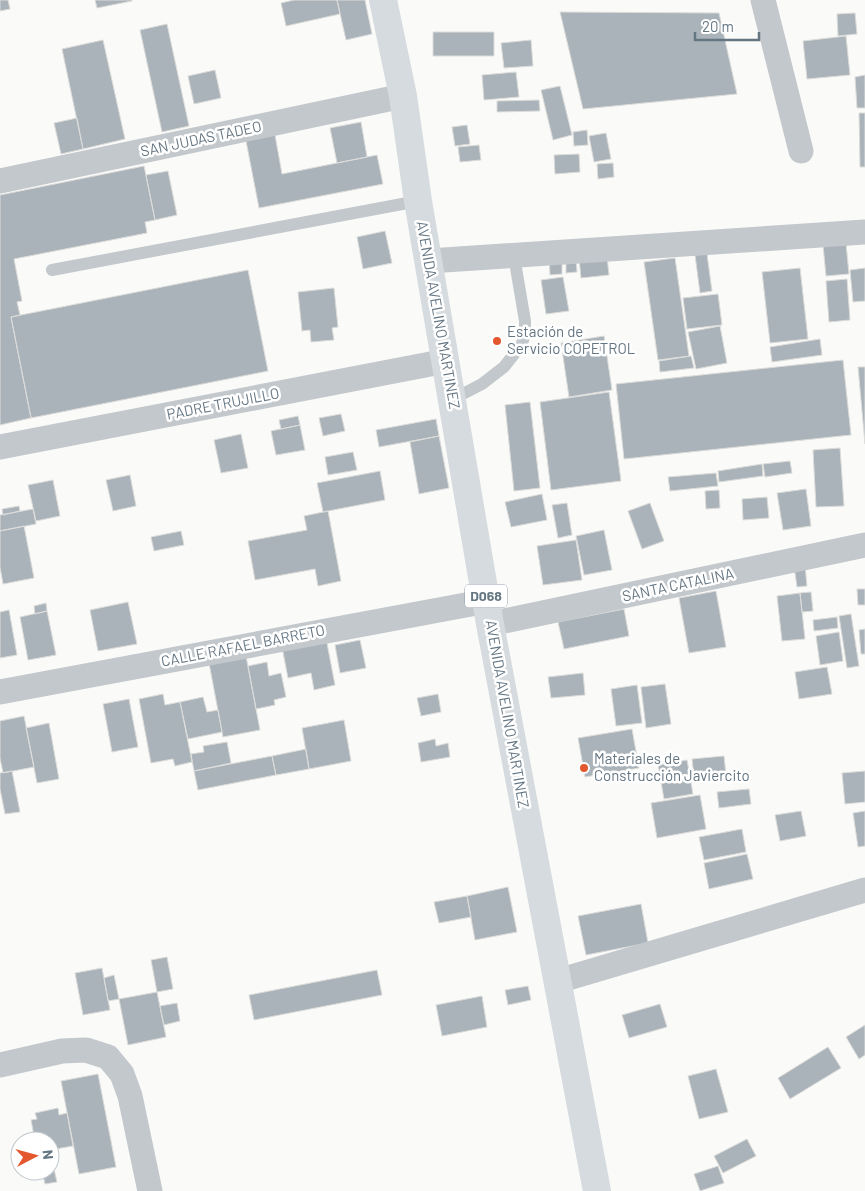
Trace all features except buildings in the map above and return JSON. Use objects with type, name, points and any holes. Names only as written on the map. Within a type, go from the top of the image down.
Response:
[{"type":"main road","name":"AVENIDA AVELINO MARTINEZ","points":[[383,0],[402,96],[418,201],[489,612],[597,1191]]},
{"type":"street","points":[[763,0],[801,151]]},
{"type":"street","name":"SAN JUDAS TADEO","points":[[0,181],[402,96]]},
{"type":"street","points":[[429,261],[865,232]]},
{"type":"street","name":"PADRE TRUJILLO","points":[[0,447],[446,361]]},
{"type":"street","name":"SANTA CATALINA","points":[[489,612],[865,546]]},
{"type":"street","name":"CALLE RAFAEL BARRETO","points":[[0,692],[489,612]]},
{"type":"street","points":[[558,981],[864,893]]},
{"type":"street","points":[[0,1065],[62,1050],[86,1050],[108,1057],[122,1074],[130,1096],[150,1191]]},
{"type":"lane","points":[[52,270],[418,201]]},
{"type":"lane","points":[[452,399],[482,384],[504,366],[522,344],[525,333],[525,321],[514,256]]},
{"type":"place","name":"Estación de Servicio COPETROL","points":[[497,341]]},
{"type":"place","name":"Materiales de Construcción Javiercito","points":[[584,768]]}]
